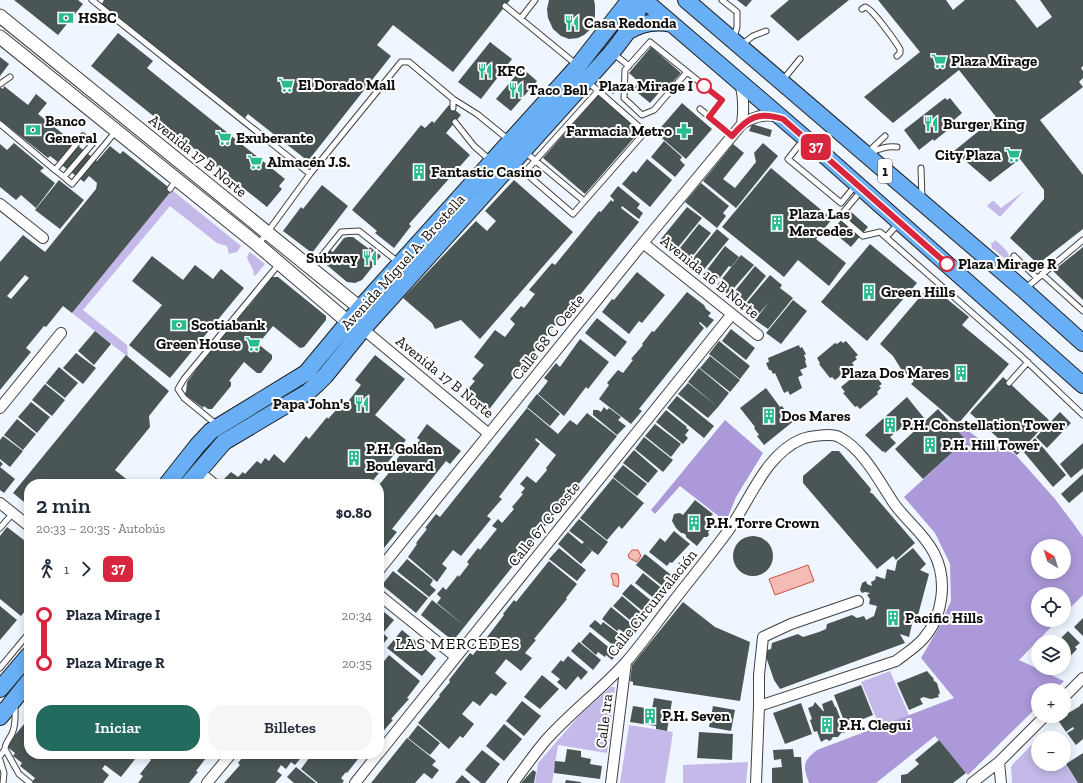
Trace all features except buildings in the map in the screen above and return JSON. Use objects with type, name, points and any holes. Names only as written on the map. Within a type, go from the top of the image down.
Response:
[{"type":"main road","points":[[612,23],[616,0]]},
{"type":"main road","name":"Avenida Miguel A. Brostella","points":[[170,479],[205,437],[218,426],[306,373],[360,308],[400,264],[465,204],[519,167],[523,150],[578,66],[625,6],[637,0]]},
{"type":"main road","name":"Avenida Miguel A. Brostella","points":[[192,479],[224,442],[312,388],[325,376],[465,204],[492,162],[523,150],[592,85],[638,14],[642,0]]},
{"type":"main road","name":"1","points":[[642,0],[739,81],[860,186],[1083,385]]},
{"type":"main road","name":"1","points":[[693,3],[781,82],[1008,276],[1083,343]]},
{"type":"main road","points":[[627,32],[639,25],[648,23],[658,22],[672,24]]},
{"type":"main road","points":[[2,676],[24,659]]},
{"type":"main road","points":[[0,717],[24,687]]},
{"type":"street","name":"Avenida 17 B Norte","points":[[0,16],[360,308]]},
{"type":"street","name":"Avenida 17 B Norte","points":[[0,37],[117,130],[173,184],[258,245],[348,322],[363,329],[489,434]]},
{"type":"street","points":[[739,81],[744,98],[742,124]]},
{"type":"street","name":"Calle 68 C Oeste","points":[[384,564],[643,243],[742,124],[756,116],[774,116],[783,119]]},
{"type":"street","points":[[0,204],[43,238]]},
{"type":"street","name":"Avenida 16 B Norte","points":[[643,243],[758,335]]},
{"type":"street","points":[[360,308],[363,329]]},
{"type":"street","name":"Calle 67 C Oeste","points":[[384,748],[732,314]]},
{"type":"street","points":[[0,408],[61,333]]},
{"type":"street","name":"Calle Circunvalación","points":[[513,783],[546,740],[626,662],[729,529],[749,495],[770,465],[786,448],[803,438],[837,436],[847,442],[858,452],[898,509],[923,537],[934,553],[940,568],[943,585],[935,623],[924,638],[896,661],[759,706]]},
{"type":"street","points":[[198,471],[208,479]]},
{"type":"street","points":[[0,503],[24,522]]},
{"type":"street","points":[[384,598],[456,657]]},
{"type":"street","points":[[756,783],[759,675],[763,637],[791,624],[858,601]]},
{"type":"street","name":"Calle 1ra","points":[[611,783],[626,662]]},
{"type":"street","points":[[1071,690],[1083,678]]},
{"type":"street","points":[[972,783],[999,762],[1038,723]]},
{"type":"street","points":[[207,783],[227,759]]},
{"type":"street","name":"Calle 67 C Oeste","points":[[355,783],[375,759]]},
{"type":"street","points":[[999,762],[1001,783]]},
{"type":"lane","points":[[92,0],[310,174]]},
{"type":"lane","points":[[521,18],[535,0]]},
{"type":"lane","points":[[722,0],[737,12],[736,42],[766,31]]},
{"type":"lane","points":[[505,6],[578,66]]},
{"type":"lane","points":[[862,9],[865,7],[870,8],[885,28],[900,49],[900,53],[897,56]]},
{"type":"lane","points":[[687,72],[654,110],[642,115],[624,98],[626,70],[650,42],[722,100],[709,117]]},
{"type":"lane","points":[[612,52],[629,66]]},
{"type":"lane","points":[[781,82],[800,59]]},
{"type":"lane","points":[[258,245],[310,174],[401,62],[408,62],[453,99],[477,114],[584,201]]},
{"type":"lane","points":[[0,84],[10,77]]},
{"type":"lane","points":[[519,167],[573,214],[645,132],[592,85]]},
{"type":"lane","points":[[453,99],[453,108]]},
{"type":"lane","points":[[700,109],[732,136]]},
{"type":"lane","points":[[455,122],[474,146],[492,162]]},
{"type":"lane","points":[[0,124],[72,184],[117,130]]},
{"type":"lane","points":[[55,170],[83,136]]},
{"type":"lane","points":[[866,154],[885,136]]},
{"type":"lane","points":[[805,138],[788,159],[841,203],[860,186]]},
{"type":"lane","points":[[64,177],[93,143]]},
{"type":"lane","points":[[866,154],[883,147],[897,147]]},
{"type":"lane","points":[[920,168],[923,203]]},
{"type":"lane","points":[[860,186],[840,216],[863,236],[880,232],[1028,362],[1083,415]]},
{"type":"lane","points":[[886,237],[900,222]]},
{"type":"lane","points":[[312,268],[342,232],[359,231],[400,264]]},
{"type":"lane","points":[[1024,290],[1083,240]]},
{"type":"lane","points":[[1008,276],[1013,266],[1014,256],[1037,278]]},
{"type":"lane","points":[[218,426],[184,398],[178,389],[184,379],[280,264]]},
{"type":"lane","points":[[1042,274],[1083,311]]},
{"type":"lane","points":[[1009,383],[1028,362]]},
{"type":"lane","points":[[0,528],[13,513]]},
{"type":"lane","points":[[2,676],[24,641]]},
{"type":"lane","points":[[0,756],[13,732],[15,724],[15,698]]},
{"type":"lane","points":[[5,749],[19,774],[30,783]]},
{"type":"lane","points":[[0,760],[4,773],[3,783]]},
{"type":"shaded area","points":[[172,190],[241,246],[237,252],[229,254],[227,246],[217,243],[170,206],[83,310],[127,345],[128,357],[72,313]]},
{"type":"shaded area","points":[[1024,191],[1000,217],[987,206],[994,201],[1001,208]]},
{"type":"shaded area","points":[[995,240],[1009,255],[1009,262],[992,248],[991,242],[993,243]]},
{"type":"shaded area","points":[[250,252],[265,264],[254,276],[247,256]]},
{"type":"shaded area","points":[[725,420],[763,453],[736,497],[726,522],[680,486],[655,514],[651,510]]},
{"type":"shaded area","points":[[959,424],[982,441],[1015,454],[1055,499],[1083,537],[1083,595],[1071,607],[1071,587],[1031,587],[1031,627],[1051,627],[1043,635],[1031,635],[1031,648],[1019,660],[1031,666],[1031,675],[1051,675],[1064,681],[1062,683],[1031,683],[1031,713],[968,775],[935,736],[876,783],[809,783],[805,765],[806,761],[817,750],[954,698],[921,658],[938,629],[951,601],[950,564],[935,533],[904,497],[966,440],[955,428]]},
{"type":"shaded area","points":[[632,550],[638,550],[641,556],[637,562],[629,558],[628,555]]},
{"type":"shaded area","points":[[808,565],[814,581],[775,595],[769,579]]},
{"type":"shaded area","points":[[612,573],[618,574],[618,587],[613,585],[611,576]]},
{"type":"shaded area","points":[[890,671],[909,715],[880,727],[861,682]]},
{"type":"shaded area","points":[[611,687],[615,687],[607,753],[558,745],[552,783],[535,783],[538,763],[579,716]]},
{"type":"shaded area","points":[[629,725],[673,732],[665,783],[620,783]]},
{"type":"shaded area","points":[[1031,745],[1031,771],[1070,771],[1078,783],[1012,783],[1011,767]]},
{"type":"shaded area","points":[[748,762],[746,783],[683,783],[683,765]]},
{"type":"bus line","name":"37","points":[[704,86],[722,100],[709,117],[732,136],[742,124],[756,116],[765,115],[783,119],[947,264]]},
{"type":"place","name":"HSBC","points":[[66,18]]},
{"type":"place","name":"Casa Redonda","points":[[572,23]]},
{"type":"place","name":"Plaza Mirage","points":[[939,61]]},
{"type":"place","name":"KFC","points":[[485,71]]},
{"type":"place","name":"El Dorado Mall","points":[[286,85]]},
{"type":"place","name":"Plaza Mirage I","points":[[704,86]]},
{"type":"place","name":"Taco Bell","points":[[516,90]]},
{"type":"place","name":"Burger King","points":[[931,124]]},
{"type":"place","name":"Banco General","points":[[33,130]]},
{"type":"place","name":"Farmacia Metro","points":[[684,131]]},
{"type":"place","name":"Exuberante","points":[[224,138]]},
{"type":"place","name":"City Plaza","points":[[1013,155]]},
{"type":"place","name":"Almacén J.S.","points":[[255,162]]},
{"type":"place","name":"Fantastic Casino","points":[[419,172]]},
{"type":"place","name":"Plaza Las Mercedes","points":[[777,223]]},
{"type":"place","name":"Subway","points":[[370,258]]},
{"type":"place","name":"Plaza Mirage R","points":[[947,264]]},
{"type":"place","name":"Green Hills","points":[[869,292]]},
{"type":"place","name":"Scotiabank","points":[[179,325]]},
{"type":"place","name":"Green House","points":[[253,344]]},
{"type":"place","name":"Plaza Dos Mares","points":[[961,373]]},
{"type":"place","name":"Papa John's","points":[[362,404]]},
{"type":"place","name":"Dos Mares","points":[[769,416]]},
{"type":"place","name":"P.H. Constellation Tower","points":[[890,425]]},
{"type":"place","name":"P.H. Hill Tower","points":[[930,445]]},
{"type":"place","name":"P.H. Golden Boulevard","points":[[354,458]]},
{"type":"place","name":"P.H. Torre Crown","points":[[694,523]]},
{"type":"place","name":"Pacific Hills","points":[[893,618]]},
{"type":"place","name":"P.H. Seven","points":[[650,716]]},
{"type":"place","name":"P.H. Clegui","points":[[827,725]]},
{"type":"district","name":"LAS MERCEDES","points":[[458,643]]}]
